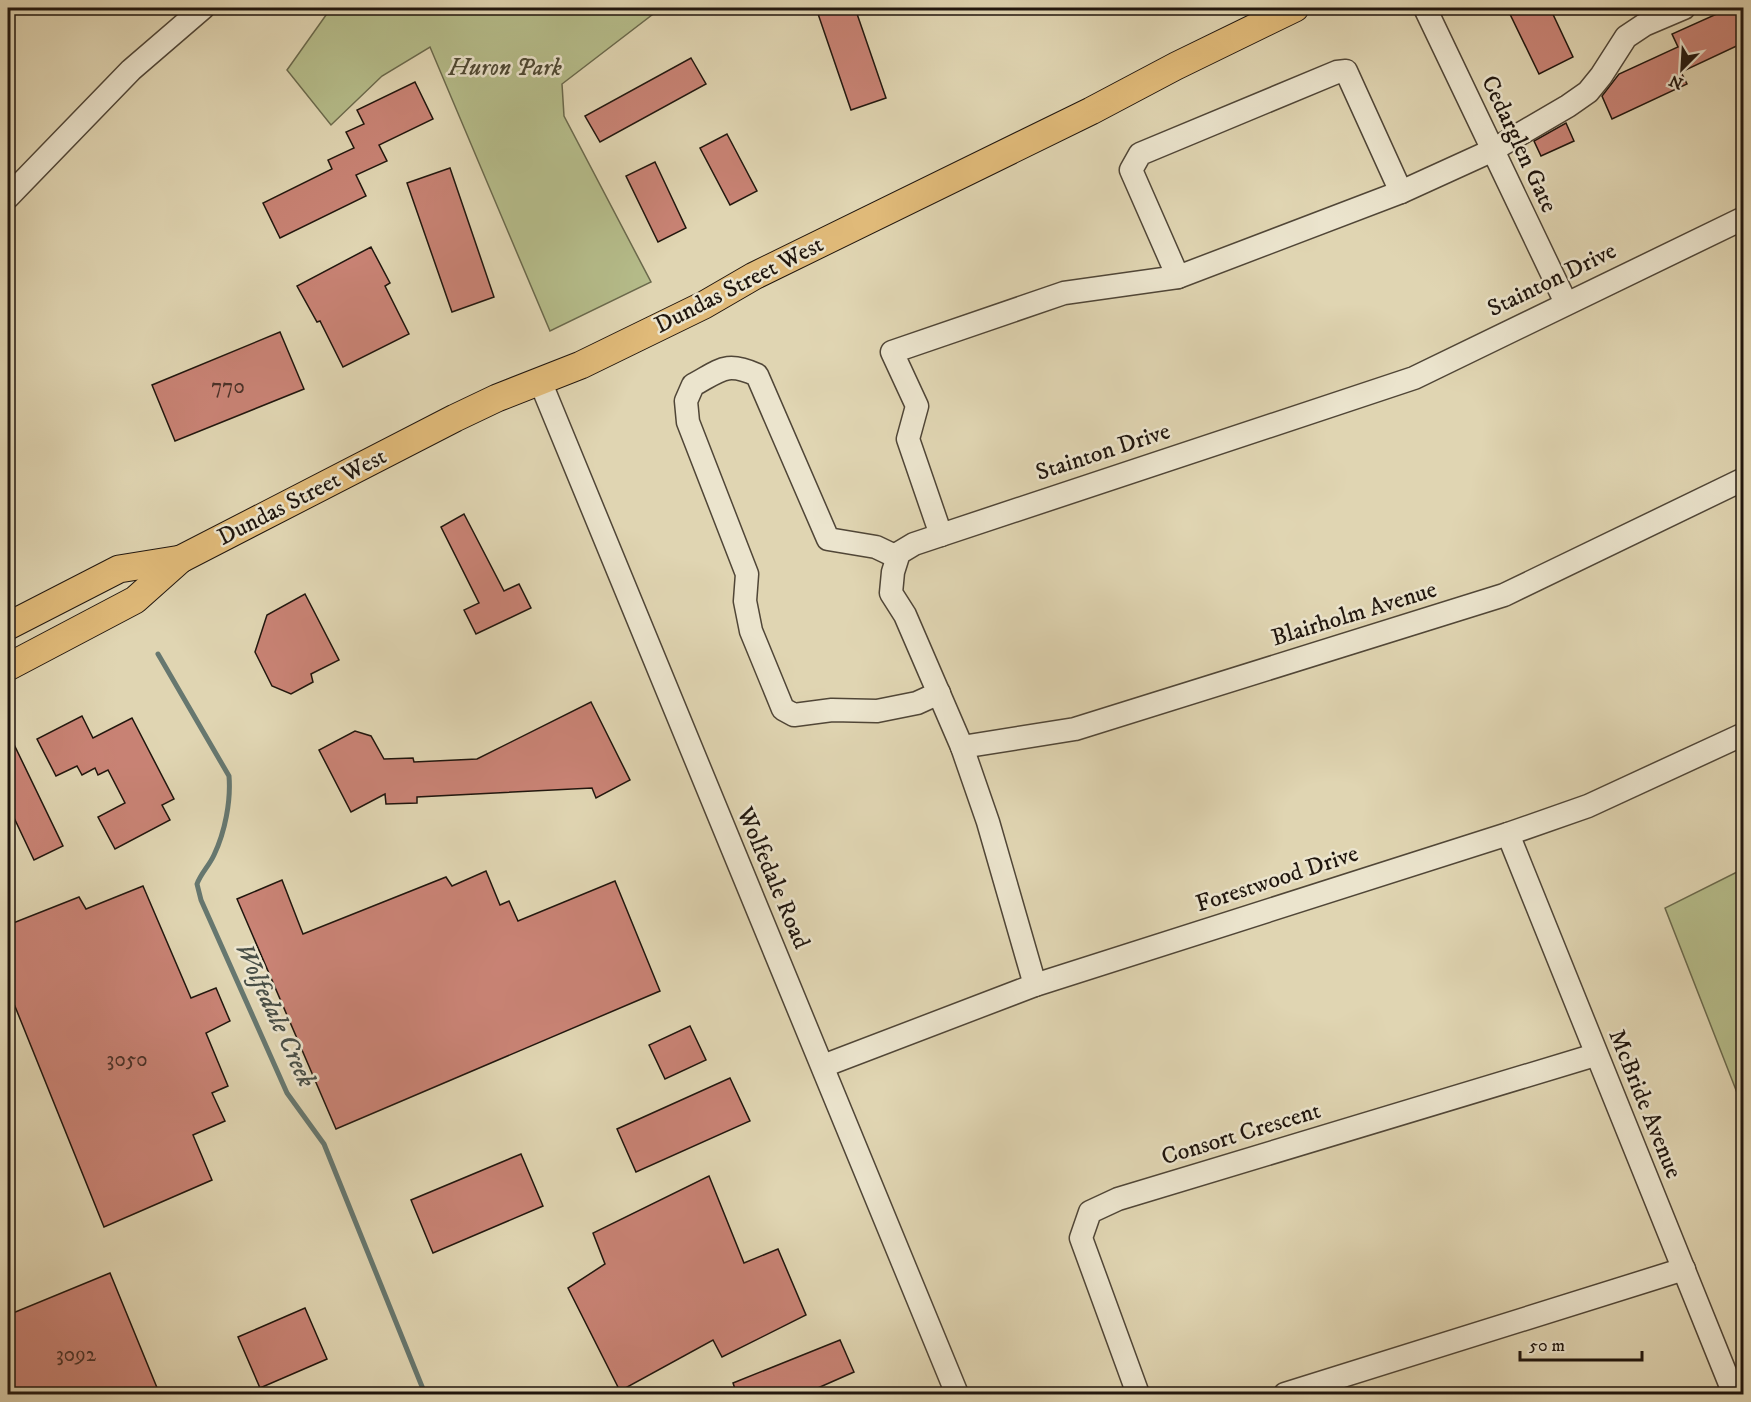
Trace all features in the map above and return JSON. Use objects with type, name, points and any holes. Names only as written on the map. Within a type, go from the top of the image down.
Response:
[{"type":"main road","name":"Dundas Street West","points":[[8,666],[135,600],[181,559],[455,418],[581,365],[704,305],[754,276],[1295,8]]},
{"type":"main road","name":"Dundas Street West","points":[[8,626],[119,569],[181,559]]},
{"type":"street","points":[[8,197],[131,70],[203,8]]},
{"type":"street","name":"Cedarglen Gate","points":[[1425,8],[1491,151],[1566,303]]},
{"type":"street","points":[[941,535],[908,439],[917,406],[892,352],[1064,293],[1178,277],[1401,192],[1491,151],[1588,92],[1626,37],[1644,25],[1684,8]]},
{"type":"street","points":[[1178,277],[1131,170],[1140,154],[1337,72],[1346,70],[1401,192]]},
{"type":"street","name":"Stainton Drive","points":[[897,557],[914,544],[1414,378],[1743,218]]},
{"type":"street","points":[[939,693],[917,703],[877,711],[832,710],[794,715],[783,709],[751,631],[745,602],[747,574],[688,422],[686,401],[693,385],[723,369],[737,366],[757,375],[828,539],[876,547],[897,557],[891,592],[905,615],[939,693],[962,747],[988,822],[1035,985]]},
{"type":"street","name":"Wolfedale Road","points":[[540,381],[957,1395]]},
{"type":"street","name":"Blairholm Avenue","points":[[962,747],[1075,729],[1504,595],[1743,479]]},
{"type":"street","name":"Forestwood Drive","points":[[823,1066],[1035,985],[1509,834],[1588,806],[1743,734]]},
{"type":"street","name":"McBride Avenue","points":[[1509,834],[1595,1055],[1734,1395]]},
{"type":"street","name":"Consort Crescent","points":[[1138,1395],[1081,1238],[1090,1212],[1118,1199],[1595,1055]]},
{"type":"street","points":[[1285,1395],[1684,1269]]},
{"type":"green space","name":"Huron Park","points":[[331,8],[661,8],[562,84],[564,116],[651,282],[550,331],[430,47],[382,76],[331,125],[287,70]]},
{"type":"green space","points":[[1743,869],[1743,1108],[1665,908]]},
{"type":"building","points":[[816,8],[855,8],[886,98],[851,110]]},
{"type":"building","points":[[1507,8],[1550,8],[1573,57],[1539,74]]},
{"type":"building","points":[[1730,8],[1743,8],[1743,43],[1681,72],[1687,84],[1612,119],[1602,96],[1619,74],[1678,47],[1672,34]]},
{"type":"building","points":[[691,58],[706,84],[600,142],[585,116]]},
{"type":"building","points":[[415,82],[433,119],[379,145],[387,161],[356,175],[366,196],[280,238],[263,203],[332,169],[328,160],[354,148],[346,132],[364,124],[357,110]]},
{"type":"building","points":[[1566,123],[1574,141],[1541,156],[1534,141]]},
{"type":"building","points":[[727,134],[757,191],[730,205],[700,148]]},
{"type":"building","points":[[655,162],[686,228],[658,242],[626,176]]},
{"type":"building","points":[[450,168],[494,297],[452,312],[407,183]]},
{"type":"building","points":[[371,247],[390,283],[385,286],[409,334],[343,367],[320,321],[317,322],[297,286]]},
{"type":"building","points":[[280,332],[304,389],[175,441],[152,385]]},
{"type":"building","points":[[464,514],[504,591],[519,584],[531,608],[476,634],[464,610],[479,603],[441,527]]},
{"type":"building","points":[[305,594],[339,660],[311,674],[313,682],[291,694],[272,686],[255,652],[267,615]]},
{"type":"building","points":[[591,702],[630,780],[596,798],[592,788],[417,797],[417,803],[386,804],[385,794],[351,812],[319,750],[355,731],[371,736],[384,759],[413,758],[414,762],[477,759]]},
{"type":"building","points":[[82,716],[93,738],[132,718],[174,799],[162,805],[170,820],[115,849],[98,817],[125,803],[108,770],[98,775],[95,768],[82,775],[77,766],[56,776],[37,739]]},
{"type":"building","points":[[8,732],[63,846],[34,860],[8,805]]},
{"type":"building","points":[[486,871],[500,905],[509,901],[518,921],[615,881],[660,991],[336,1129],[237,899],[282,880],[303,934],[446,877],[452,886]]},
{"type":"building","points":[[143,886],[191,998],[216,988],[230,1021],[206,1033],[228,1086],[212,1093],[225,1121],[193,1135],[212,1180],[104,1227],[8,989],[8,925],[79,897],[86,909]]},
{"type":"building","points":[[690,1026],[706,1060],[665,1079],[649,1045]]},
{"type":"building","points":[[730,1078],[750,1121],[636,1172],[617,1129]]},
{"type":"building","points":[[521,1154],[543,1206],[433,1253],[411,1200]]},
{"type":"building","points":[[709,1176],[744,1263],[778,1249],[806,1315],[722,1357],[713,1340],[620,1391],[568,1288],[605,1264],[593,1233]]},
{"type":"building","points":[[110,1273],[160,1395],[8,1395],[8,1315]]},
{"type":"building","points":[[305,1308],[327,1359],[260,1388],[238,1337]]},
{"type":"building","points":[[840,1340],[854,1372],[802,1395],[737,1395],[733,1383]]},
{"type":"waterway","name":"Wolfedale Creek","points":[[158,654],[229,776],[228,806],[224,826],[212,859],[197,884],[201,900],[287,1093],[324,1144],[425,1394]]}]
